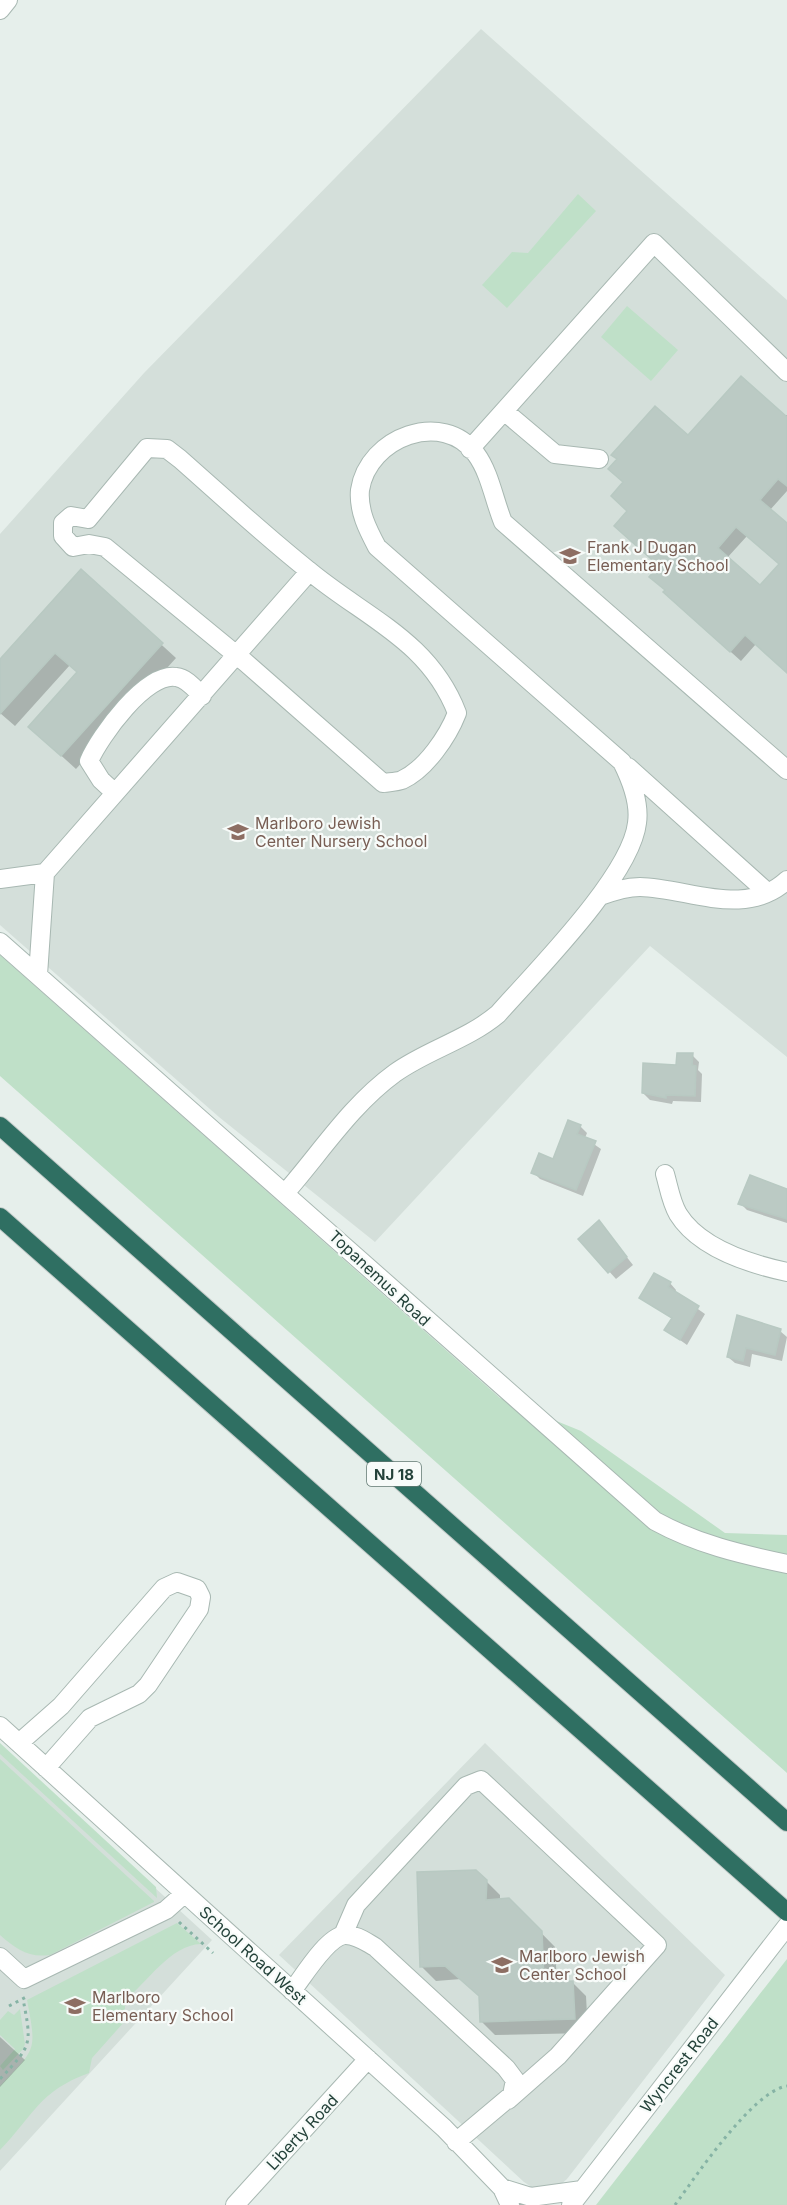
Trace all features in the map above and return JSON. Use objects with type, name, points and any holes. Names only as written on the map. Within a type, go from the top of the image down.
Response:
[{"type":"highway","name":"NJ 18","points":[[0,1126],[787,1822]]},
{"type":"highway","points":[[0,1217],[787,1912]]},
{"type":"street","points":[[0,10],[8,0]]},
{"type":"street","points":[[470,449],[654,243],[787,372]]},
{"type":"street","points":[[504,411],[555,454],[599,459]]},
{"type":"street","points":[[767,891],[377,547],[364,522],[360,492],[366,469],[382,447],[404,436],[431,431],[455,438],[475,452],[487,475],[503,522],[787,770]]},
{"type":"street","points":[[147,448],[166,450],[309,572],[402,638],[437,672],[457,713],[449,732],[429,755],[402,780],[383,783],[237,655],[105,548],[89,544],[73,547],[63,536],[63,523],[71,516],[87,519],[147,448]]},
{"type":"street","points":[[38,975],[45,873],[309,572]]},
{"type":"street","points":[[115,793],[101,780],[89,761],[96,744],[143,689],[160,678],[176,677],[188,682],[202,696]]},
{"type":"street","points":[[286,1192],[365,1097],[396,1072],[481,1028],[498,1014],[600,896],[631,844],[637,823],[633,786],[622,762]]},
{"type":"street","points":[[0,879],[45,873]]},
{"type":"street","points":[[600,896],[622,888],[642,887],[723,900],[750,899],[787,880]]},
{"type":"street","name":"Topanemus Road","points":[[0,942],[286,1192],[398,1292],[428,1323],[655,1521],[694,1541],[787,1564]]},
{"type":"street","points":[[665,1174],[678,1214],[700,1237],[747,1261],[787,1272]]},
{"type":"street","points":[[19,1743],[61,1706],[164,1588],[177,1582],[197,1589],[201,1597],[199,1609],[148,1684],[139,1694],[90,1718],[46,1768]]},
{"type":"street","name":"School Road West","points":[[0,1726],[368,2059],[456,2142],[506,2197],[576,2198]]},
{"type":"street","points":[[292,1991],[327,1945],[343,1935],[356,1905],[466,1786],[481,1780],[657,1945],[558,2056],[456,2142]]},
{"type":"street","points":[[0,1957],[24,1979],[166,1910],[184,1894]]},
{"type":"street","name":"Wyncrest Road","points":[[576,2198],[787,1926]]},
{"type":"street","points":[[343,1935],[356,1936],[375,1947],[506,2068],[515,2080],[512,2095],[508,2100]]},
{"type":"street","name":"Liberty Road","points":[[235,2205],[368,2059]]},
{"type":"path","points":[[178,1920],[213,1953]]},
{"type":"path","points":[[9,2006],[33,1994]]},
{"type":"path","points":[[0,2079],[26,2052],[30,2038],[23,1999]]},
{"type":"path","points":[[0,2069],[5,2074]]},
{"type":"path","points":[[675,2205],[748,2111],[778,2087],[787,2086]]},
{"type":"shaded area","name":"Frank J Dugan Elementary School","points":[[481,29],[787,300],[787,1057],[650,946],[375,1242],[219,1117],[0,925],[0,534],[144,373]]},
{"type":"shaded area","name":"Marlboro Jewish Center School","points":[[485,1743],[725,1975],[560,2185],[533,2188],[524,2182],[279,1955]]},
{"type":"shaded area","name":"Marlboro Elementary School","points":[[0,1746],[212,1940],[0,2171]]},
{"type":"green space","points":[[578,194],[596,211],[507,308],[482,285],[512,252],[528,253]]},
{"type":"green space","points":[[627,306],[678,350],[651,381],[601,337]]},
{"type":"green space","points":[[0,955],[500,1398],[581,1431],[725,1533],[787,1535],[787,1773],[0,1076]]},
{"type":"green space","points":[[0,1743],[156,1887],[157,1898],[0,1754]]},
{"type":"green space","points":[[0,1759],[154,1902],[50,1955],[29,1954],[0,1935]]},
{"type":"green space","points":[[177,1923],[201,1944],[190,1946],[169,1957],[125,2000],[125,2021],[92,2058],[89,2073],[72,2080],[48,2096],[0,2150],[0,2086],[21,2064],[31,2048],[32,2030],[27,2000]]},
{"type":"green space","points":[[787,1959],[787,2205],[596,2205]]},
{"type":"green space","points":[[20,2009],[25,2044],[3,2070],[0,2066],[15,2049],[0,2035],[0,2020],[8,2011],[14,2015]]},
{"type":"building","name":"Frank J Dugan Elementary School","points":[[741,376],[787,417],[787,486],[778,479],[760,500],[787,523],[787,673],[745,635],[730,652],[649,577],[659,566],[614,526],[627,511],[611,496],[623,482],[608,469],[617,459],[611,455],[655,406],[688,435]],"holes":[[[736,527],[779,564],[760,585],[718,548]]]},
{"type":"building","points":[[81,569],[163,643],[61,756],[28,727],[77,672],[55,653],[0,714],[0,659]]},
{"type":"building","points":[[677,1053],[693,1053],[692,1065],[696,1066],[695,1096],[666,1095],[666,1098],[642,1093],[643,1063],[676,1065]]},
{"type":"building","points":[[568,1120],[581,1125],[577,1134],[596,1141],[576,1190],[531,1173],[539,1153],[553,1159]]},
{"type":"building","points":[[750,1175],[787,1189],[787,1219],[738,1204]]},
{"type":"building","points":[[599,1220],[627,1257],[608,1273],[578,1239]]},
{"type":"building","points":[[654,1273],[671,1282],[668,1287],[699,1306],[680,1340],[664,1330],[672,1318],[639,1298]]},
{"type":"building","points":[[737,1315],[781,1329],[775,1355],[746,1348],[743,1361],[727,1357]]},
{"type":"building","name":"Marlboro Jewish Center School","points":[[476,1870],[487,1880],[486,1900],[509,1898],[542,1931],[544,1982],[573,1981],[575,2019],[480,2022],[479,1996],[445,1966],[420,1967],[417,1872]]},
{"type":"place","name":"Frank J Dugan Elementary School","points":[[570,556]]},
{"type":"place","name":"Marlboro Jewish Center Nursery School","points":[[238,832]]},
{"type":"place","name":"Marlboro Jewish Center School","points":[[502,1965]]},
{"type":"place","name":"Marlboro Elementary School","points":[[75,2006]]}]
